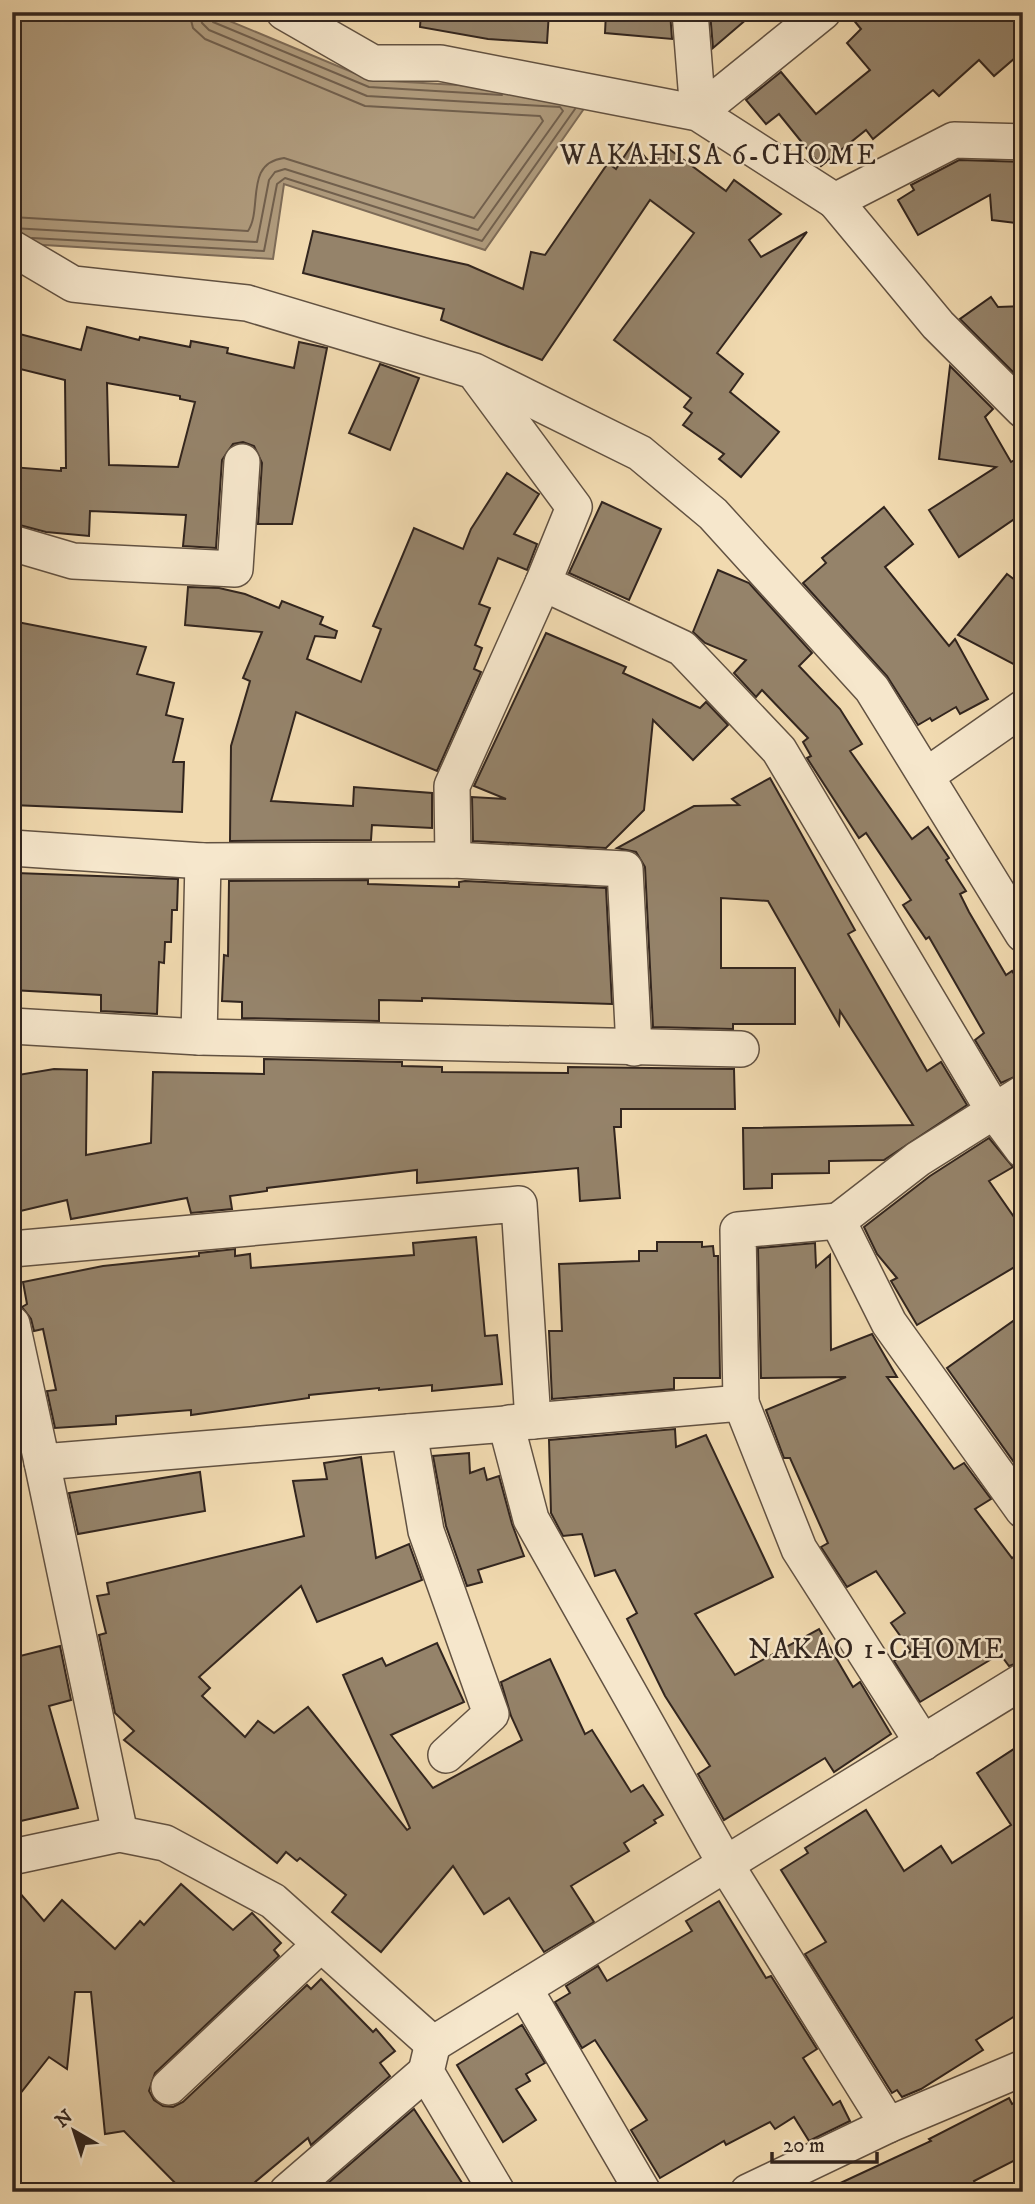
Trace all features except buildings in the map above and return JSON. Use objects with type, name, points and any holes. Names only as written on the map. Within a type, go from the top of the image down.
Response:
[{"type":"street","points":[[284,12],[373,63],[440,62],[698,113],[835,201],[938,325],[1023,410]]},
{"type":"street","points":[[690,12],[698,113]]},
{"type":"street","points":[[698,113],[823,12]]},
{"type":"street","points":[[835,201],[954,140],[1023,142]]},
{"type":"street","points":[[12,248],[72,284],[247,303],[474,371],[640,453],[713,514],[872,689],[926,776],[1018,913]]},
{"type":"street","points":[[453,860],[452,786],[574,507],[474,371]]},
{"type":"street","points":[[12,544],[73,561],[235,569],[242,463]]},
{"type":"street","points":[[543,583],[682,648],[779,750],[993,1111],[1023,1150]]},
{"type":"street","points":[[926,776],[1023,708]]},
{"type":"street","points":[[12,848],[202,861],[453,860],[625,869],[634,1048]]},
{"type":"street","points":[[199,1037],[202,861]]},
{"type":"street","points":[[12,1026],[199,1037],[741,1049]]},
{"type":"street","points":[[923,1743],[799,1549],[741,1403],[738,1230],[838,1221],[918,1159],[1023,1093]]},
{"type":"street","points":[[12,1249],[519,1204],[519,1422],[531,1519],[726,1865],[888,2124]]},
{"type":"street","points":[[838,1221],[889,1323],[1023,1510]]},
{"type":"street","points":[[12,1324],[120,1834]]},
{"type":"street","points":[[42,1462],[741,1403]]},
{"type":"street","points":[[409,1432],[426,1531],[491,1714],[446,1755]]},
{"type":"street","points":[[287,2192],[429,2058],[524,1988],[1023,1681]]},
{"type":"street","points":[[12,1857],[120,1834],[165,1843],[273,1901],[321,1944],[429,2058],[498,2192]]},
{"type":"street","points":[[169,2087],[321,1944]]},
{"type":"street","points":[[524,1988],[643,2192]]},
{"type":"street","points":[[764,2189],[888,2124],[1023,2068]]},
{"type":"water","points":[[12,12],[208,12],[371,80],[595,93],[485,250],[284,184],[273,259],[12,243]]},
{"type":"district","name":"WAKAHISA 6-CHOME","points":[[719,154]]},
{"type":"district","name":"NAKAO 1-CHOME","points":[[877,1648]]}]
